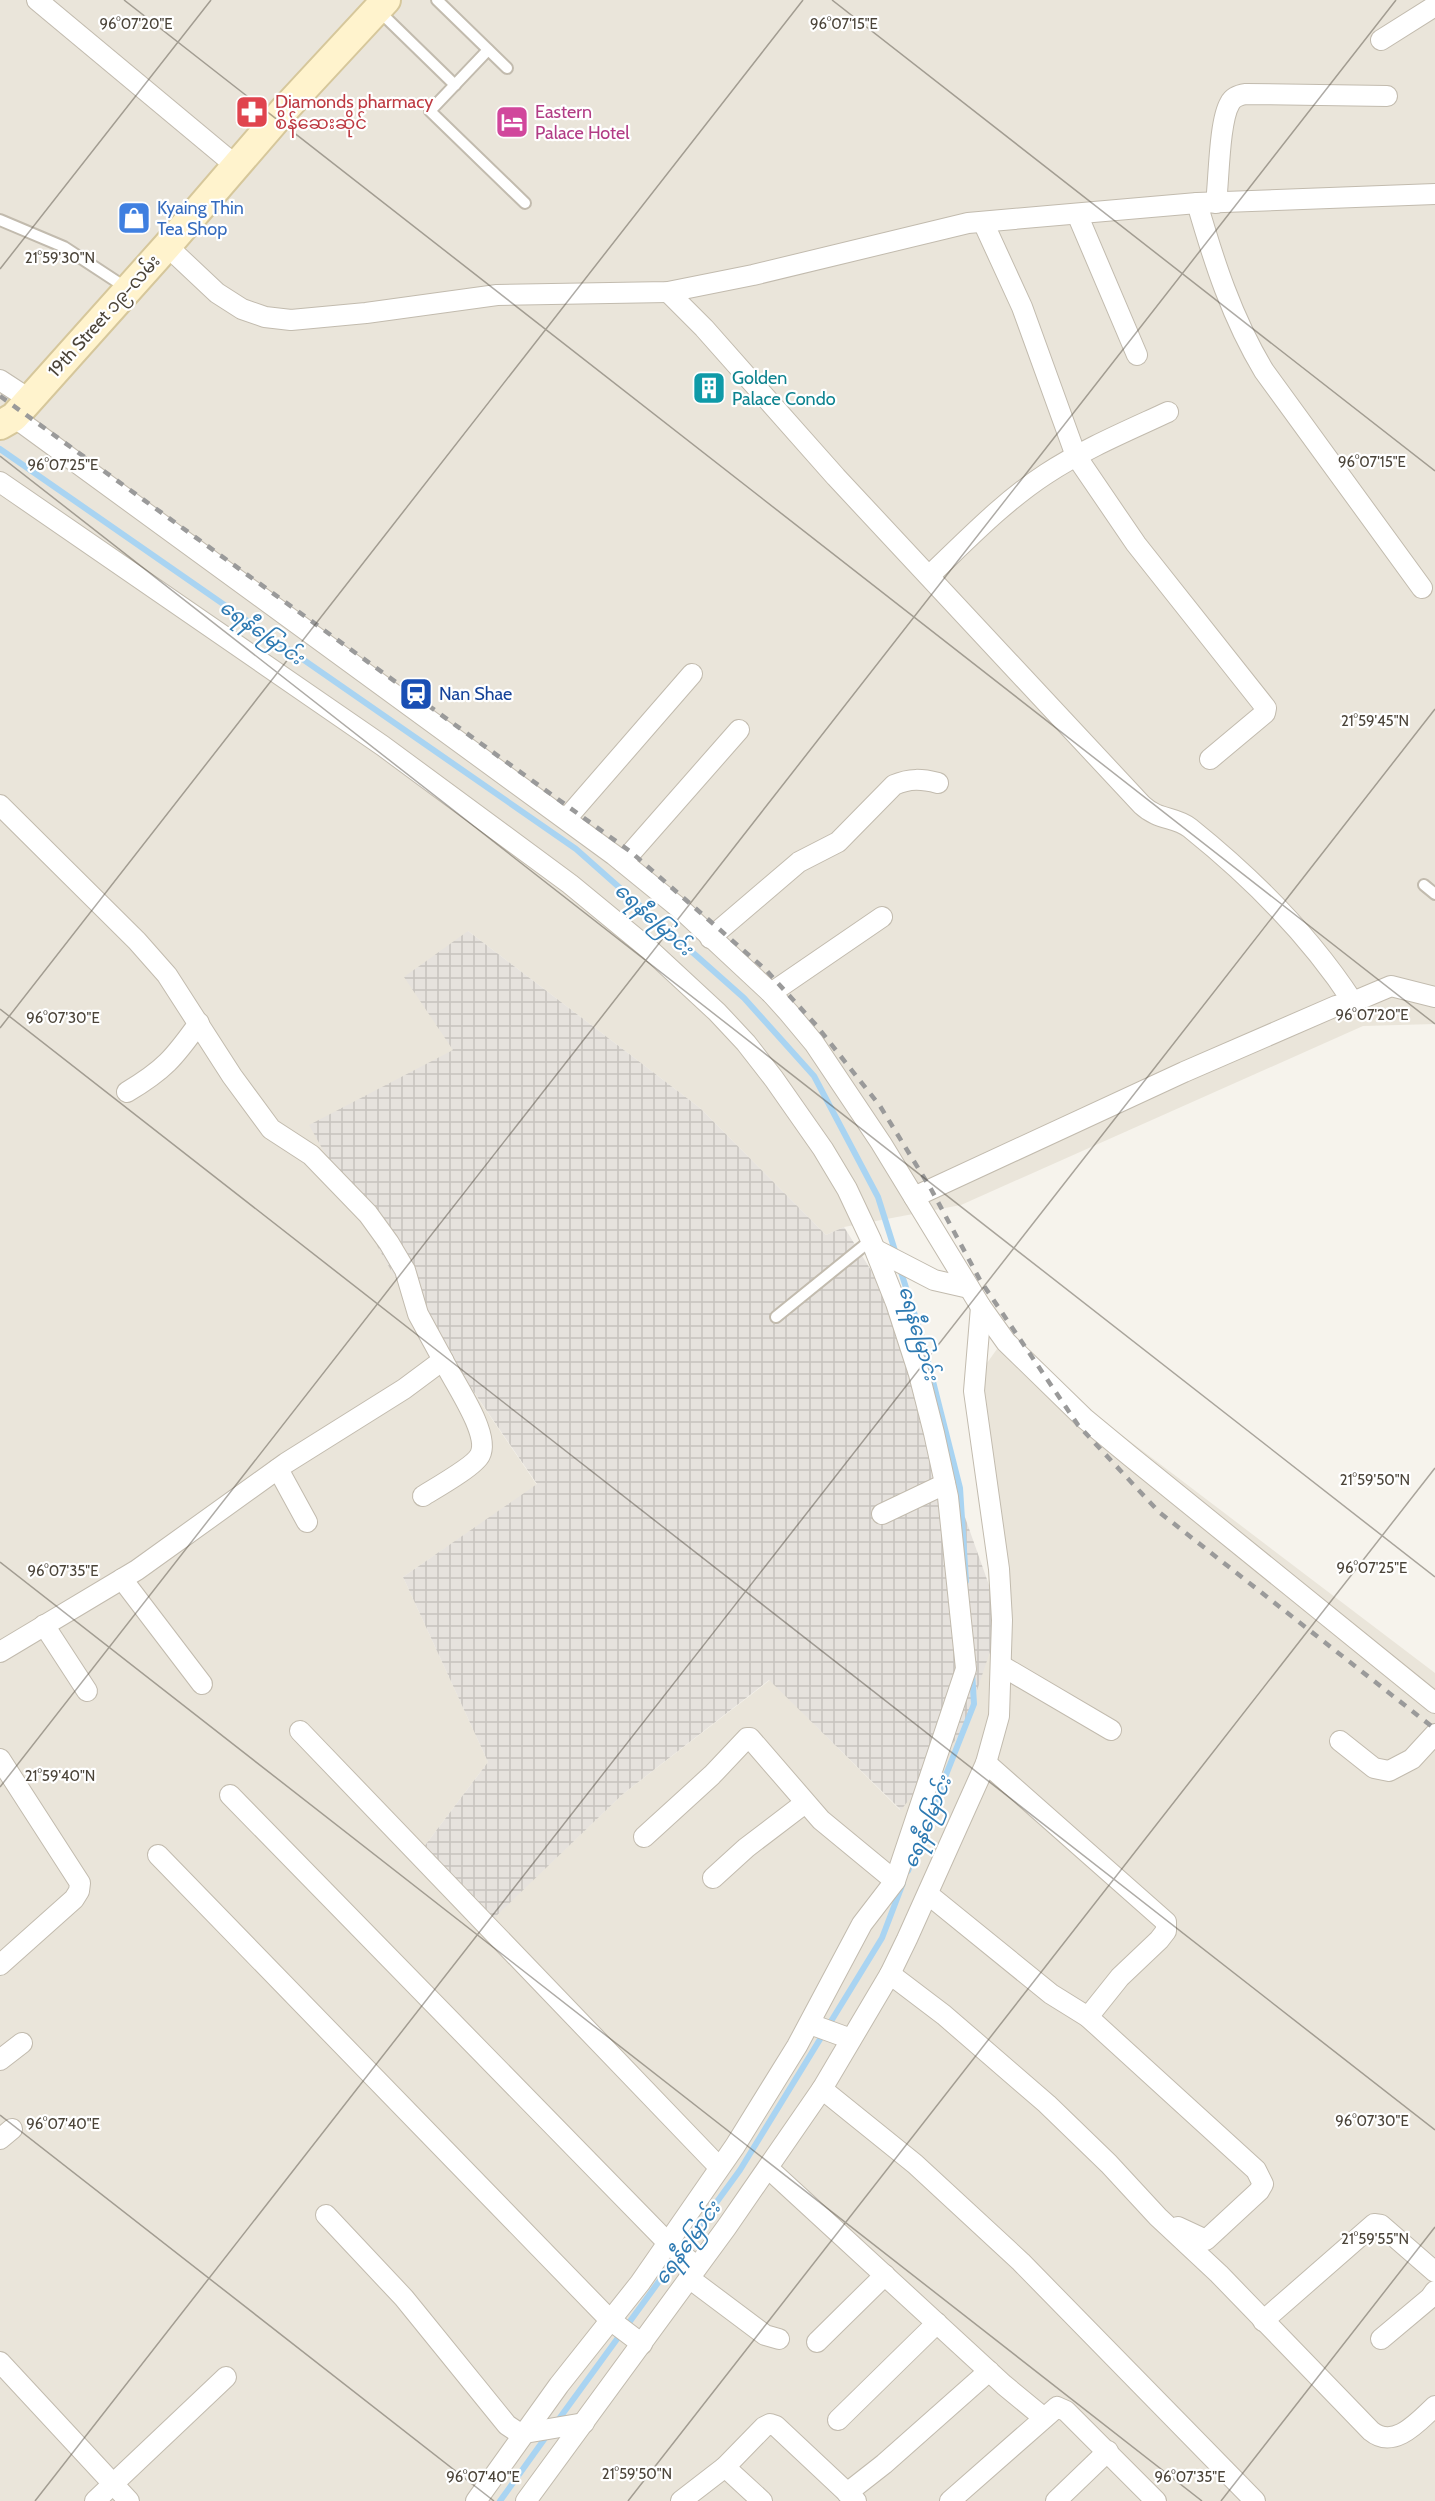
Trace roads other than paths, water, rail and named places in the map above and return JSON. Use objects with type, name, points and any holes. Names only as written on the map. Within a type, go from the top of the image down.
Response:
[{"type":"street","points":[[51,4],[235,165]]},
{"type":"street","name":"19th Street ၁၉−လမ်း","points":[[9,417],[128,290],[235,165],[382,5]]},
{"type":"street","points":[[1382,40],[1435,6]]},
{"type":"street","points":[[1387,96],[1265,93],[1246,94],[1234,98],[1230,103],[1225,120],[1207,203],[1219,278],[1247,344],[1264,371],[1422,588]]},
{"type":"street","points":[[167,246],[217,293],[242,309],[265,317],[291,320],[366,313],[401,306],[497,295],[668,292],[753,275],[968,223],[1207,203],[1435,194]]},
{"type":"street","points":[[1077,213],[1137,355]]},
{"type":"street","points":[[983,222],[1022,307],[1076,456],[1136,544],[1266,708],[1265,713],[1210,759]]},
{"type":"street","points":[[668,292],[704,328],[836,477],[1142,805],[1155,816],[1188,826],[1245,875],[1330,966],[1353,1002]]},
{"type":"street","points":[[0,380],[9,417],[566,819],[684,912],[771,993],[814,1044],[914,1197],[966,1288],[1006,1342],[1084,1418],[1209,1522],[1435,1703]]},
{"type":"street","points":[[929,576],[1017,494],[1046,473],[1168,412]]},
{"type":"street","points":[[0,482],[383,746],[570,884],[648,949],[717,1012],[774,1079],[823,1149],[847,1189],[879,1250],[920,1374],[945,1484],[966,1669],[895,1881],[862,1924],[813,2025],[669,2245],[476,2501]]},
{"type":"street","points":[[566,819],[692,674]]},
{"type":"street","points":[[623,862],[739,730]]},
{"type":"street","points":[[710,938],[799,862],[838,842],[894,784],[917,779],[939,783]]},
{"type":"street","points":[[3,813],[137,941],[167,975],[232,1076],[271,1129],[311,1155],[368,1214],[389,1243],[405,1270],[418,1314],[482,1435],[480,1455],[473,1463],[423,1496]]},
{"type":"street","points":[[771,993],[882,917]]},
{"type":"street","points":[[914,1197],[1184,1072],[1336,1006],[1353,1002],[1391,986],[1435,997]]},
{"type":"street","points":[[127,1092],[156,1075],[174,1057],[199,1023]]},
{"type":"street","points":[[879,1250],[934,1280],[966,1288]]},
{"type":"street","points":[[526,2501],[639,2341],[768,2168],[822,2089],[848,2038],[890,1974],[928,1895],[986,1763],[999,1716],[1002,1666],[999,1569],[974,1391],[981,1307]]},
{"type":"street","points":[[0,1652],[122,1579],[278,1469],[404,1389],[443,1360]]},
{"type":"street","points":[[278,1469],[307,1522]]},
{"type":"street","points":[[882,1514],[945,1484]]},
{"type":"street","points":[[122,1579],[202,1684]]},
{"type":"street","points":[[44,1625],[87,1690]]},
{"type":"street","points":[[1002,1666],[1111,1730]]},
{"type":"street","points":[[300,1731],[719,2167]]},
{"type":"street","points":[[1340,1741],[1374,1768],[1389,1771],[1412,1759],[1435,1734]]},
{"type":"street","points":[[644,1837],[712,1775],[747,1738],[752,1740],[805,1803],[834,1833],[895,1881]]},
{"type":"street","points":[[0,1758],[80,1883],[79,1891],[74,1899],[0,1965]]},
{"type":"street","points":[[986,1763],[1166,1922],[1166,1930],[1159,1940],[1120,1977],[1088,2017]]},
{"type":"street","points":[[230,1795],[693,2270],[765,2335],[779,2339]]},
{"type":"street","points":[[714,1878],[746,1848],[805,1803]]},
{"type":"street","points":[[158,1855],[612,2320],[639,2341]]},
{"type":"street","points":[[928,1895],[1051,1994],[1088,2017],[1134,2062],[1257,2170],[1263,2184],[1249,2201],[1206,2240],[1158,2217]]},
{"type":"street","points":[[890,1974],[944,2015],[1047,2104],[1109,2164],[1158,2217],[1219,2274],[1379,2438],[1393,2438],[1401,2434],[1435,2406]]},
{"type":"street","points":[[813,2025],[848,2038]]},
{"type":"street","points":[[0,2060],[22,2043]]},
{"type":"street","points":[[822,2089],[915,2164],[1021,2262],[1254,2501]]},
{"type":"street","points":[[768,2168],[988,2371],[1044,2418]]},
{"type":"street","points":[[326,2215],[404,2298],[507,2425],[516,2431],[529,2432],[580,2424]]},
{"type":"street","points":[[1263,2321],[1374,2224],[1381,2225],[1435,2272]]},
{"type":"street","points":[[818,2342],[885,2275]]},
{"type":"street","points":[[1381,2339],[1430,2298],[1435,2291]]},
{"type":"street","points":[[838,2420],[937,2323]]},
{"type":"street","points":[[0,2361],[129,2501]]},
{"type":"street","points":[[683,2501],[725,2467],[764,2427],[770,2424],[776,2426],[852,2497],[884,2464],[988,2371]]},
{"type":"street","points":[[94,2501],[226,2377]]},
{"type":"street","points":[[950,2501],[1050,2412],[1061,2407],[1156,2501]]},
{"type":"street","points":[[1056,2501],[1108,2451]]},
{"type":"street","points":[[725,2467],[762,2501]]},
{"type":"lane","points":[[437,0],[507,68]]},
{"type":"lane","points":[[382,5],[455,85]]},
{"type":"lane","points":[[488,50],[430,111],[525,203]]},
{"type":"lane","points":[[0,220],[64,247],[128,290]]},
{"type":"lane","points":[[1424,885],[1435,894]]},
{"type":"lane","points":[[776,1317],[879,1250]]},
{"type":"waterway","name":"ရေနီမြောင်း","points":[[0,449],[576,849],[744,998],[814,1076],[878,1197],[896,1254]]},
{"type":"waterway","name":"ရေနီမြောင်း","points":[[900,1269],[921,1334],[960,1488],[966,1581]]},
{"type":"waterway","name":"ရေနီမြောင်း","points":[[908,1871],[974,1704],[972,1672]]},
{"type":"waterway","name":"ရေနီမြောင်း","points":[[556,2423],[740,2170],[882,1938],[903,1883]]},
{"type":"waterway","name":"ရေနီမြောင်း","points":[[500,2501],[548,2434]]},
{"type":"railway","points":[[0,396],[631,852],[766,970],[816,1025],[880,1106],[931,1189],[980,1280],[1078,1425],[1159,1512],[1435,1729]]},
{"type":"place","name":"Diamonds pharmacy စိန်ဆေးဆိုင်","points":[[252,112]]},
{"type":"place","name":"Eastern Palace Hotel","points":[[512,122]]},
{"type":"place","name":"Kyaing Thin Tea Shop","points":[[134,218]]},
{"type":"place","name":"Golden Palace Condo","points":[[709,388]]},
{"type":"place","name":"Nan Shae","points":[[416,694]]}]
